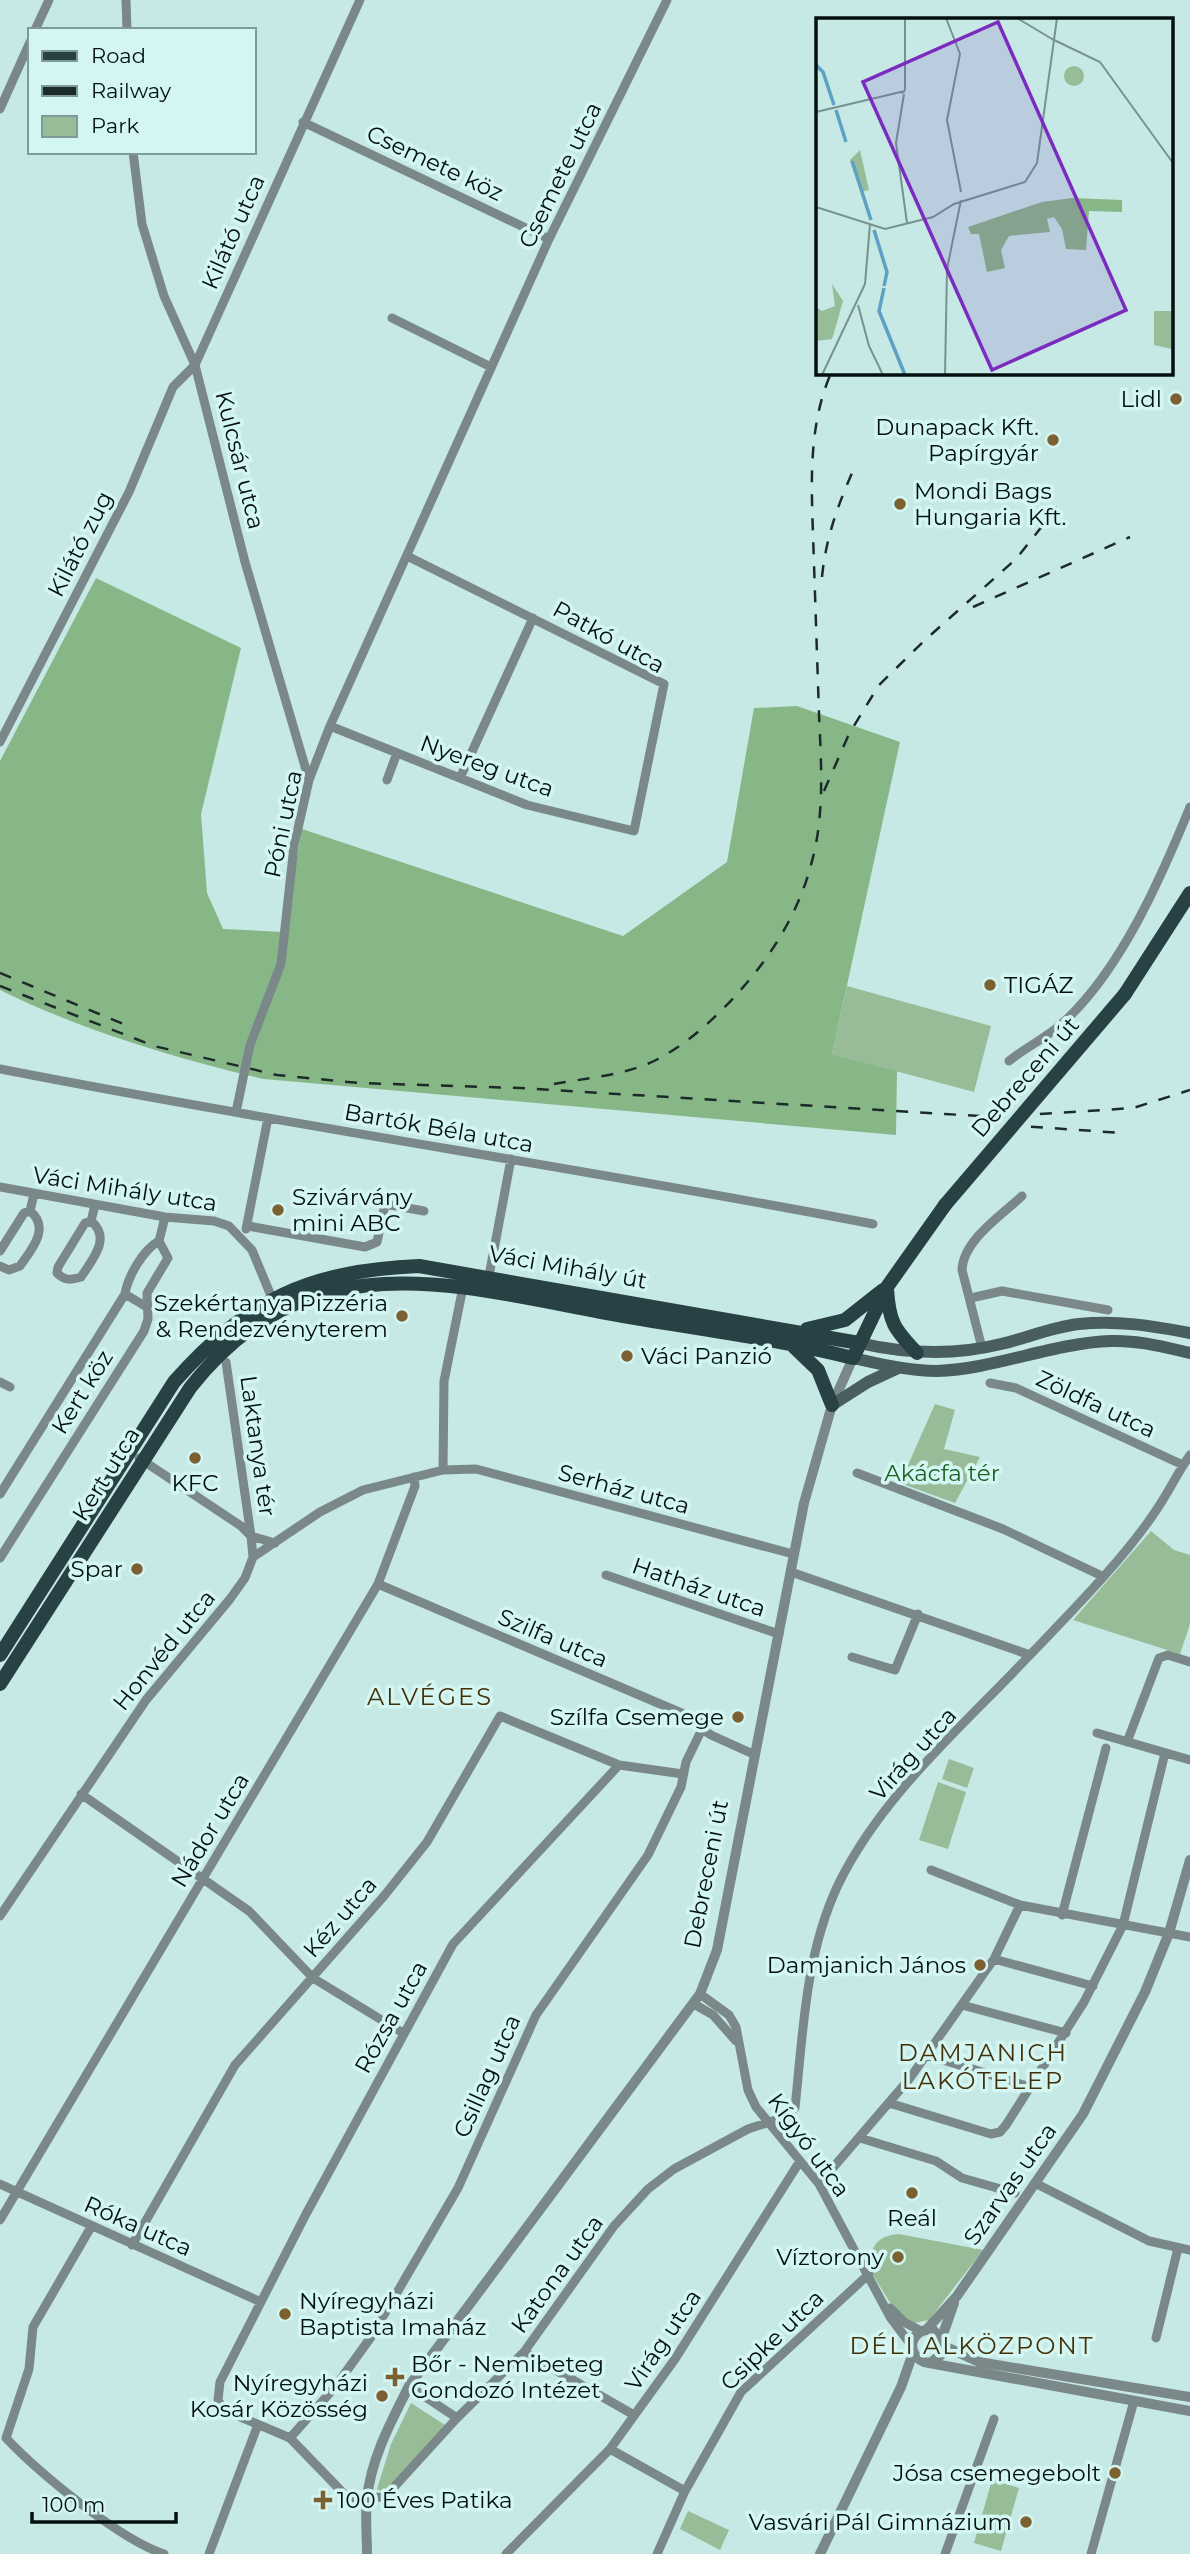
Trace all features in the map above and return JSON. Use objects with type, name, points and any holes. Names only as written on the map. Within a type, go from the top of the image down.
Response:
[{"type":"main road","name":"Debreceni út","points":[[853,1358],[887,1287],[945,1205],[1125,994],[1190,893]]},
{"type":"main road","name":"Váci Mihály út","points":[[274,1305],[326,1277],[373,1268],[419,1266],[489,1276],[793,1337],[853,1358]]},
{"type":"main road","name":"Váci Mihály út","points":[[274,1305],[367,1283],[415,1282],[793,1337],[859,1343]]},
{"type":"main road","name":"Debreceni út","points":[[793,1337],[845,1320],[887,1287]]},
{"type":"main road","points":[[887,1287],[889,1316],[897,1333],[917,1353]]},
{"type":"main road","name":"Kert utca","points":[[0,1655],[135,1455],[215,1356],[274,1305]]},
{"type":"main road","points":[[859,1343],[917,1353],[982,1348],[1067,1326],[1104,1322],[1190,1333]]},
{"type":"main road","points":[[793,1337],[818,1370],[832,1405],[868,1382],[899,1368]]},
{"type":"main road","points":[[853,1358],[925,1371],[968,1368],[1072,1345],[1114,1341],[1164,1346],[1190,1353]]},
{"type":"main road","name":"Kert utca","points":[[0,1684],[135,1455]]},
{"type":"street","points":[[36,28],[49,0]]},
{"type":"street","points":[[126,0],[127,28]]},
{"type":"street","name":"Kilátó utca","points":[[195,365],[360,0]]},
{"type":"street","name":"Csemete utca","points":[[407,556],[549,239],[666,0]]},
{"type":"street","points":[[0,109],[28,46]]},
{"type":"street","name":"Csemete köz","points":[[303,122],[549,239]]},
{"type":"street","name":"Kulcsár utca","points":[[133,154],[142,224],[164,296],[195,365],[246,562],[309,779]]},
{"type":"street","points":[[392,318],[491,368]]},
{"type":"street","name":"Kilátó zug","points":[[0,742],[129,492],[173,387],[195,365]]},
{"type":"street","name":"Póni utca","points":[[236,1112],[250,1045],[281,964],[294,846],[309,779],[407,556]]},
{"type":"street","name":"Patkó utca","points":[[407,556],[664,684],[634,831]]},
{"type":"street","points":[[460,778],[533,618]]},
{"type":"street","name":"Nyereg utca","points":[[330,726],[527,805],[634,831]]},
{"type":"street","points":[[387,780],[397,753]]},
{"type":"street","points":[[1009,1061],[1067,1020],[1105,972],[1141,914],[1190,807]]},
{"type":"street","name":"Bartók Béla utca","points":[[0,1069],[873,1224]]},
{"type":"street","name":"Váci Mihály utca","points":[[241,1237],[248,1226],[268,1118]]},
{"type":"street","points":[[489,1276],[511,1159]]},
{"type":"street","name":"Váci Mihály utca","points":[[0,1187],[229,1226],[252,1250],[274,1305]]},
{"type":"street","points":[[30,1211],[34,1194]]},
{"type":"street","points":[[982,1348],[962,1270],[962,1259],[971,1245],[1022,1196]]},
{"type":"street","points":[[248,1226],[365,1247],[377,1242],[385,1204],[424,1211]]},
{"type":"street","points":[[91,1221],[95,1205]]},
{"type":"street","points":[[0,1251],[24,1213],[30,1211]]},
{"type":"street","points":[[0,1266],[9,1270],[20,1266],[39,1237],[38,1220],[30,1211]]},
{"type":"street","name":"Kert köz","points":[[0,1558],[144,1331],[148,1320],[146,1293],[168,1258],[159,1241],[165,1217]]},
{"type":"street","points":[[91,1221],[99,1231],[100,1247],[81,1277],[69,1280],[62,1278],[57,1273],[58,1267],[85,1223],[91,1221]]},
{"type":"street","name":"Kert köz","points":[[0,1494],[125,1294],[127,1283],[151,1245],[159,1241]]},
{"type":"street","points":[[414,1477],[443,1470],[444,1381],[463,1287]]},
{"type":"street","points":[[971,1298],[1002,1291],[1108,1310]]},
{"type":"street","points":[[125,1294],[145,1306]]},
{"type":"street","name":"Debreceni út","points":[[368,2554],[367,2499],[382,2439],[409,2386],[697,1999],[717,1950],[793,1554],[815,1460],[832,1405],[853,1358]]},
{"type":"street","name":"Laktanya tér","points":[[226,1362],[253,1558]]},
{"type":"street","points":[[0,1382],[10,1387]]},
{"type":"street","name":"Zöldfa utca","points":[[990,1383],[1016,1388],[1183,1465]]},
{"type":"street","name":"Laktanya tér","points":[[135,1455],[241,1526],[251,1536]]},
{"type":"street","name":"Virág utca","points":[[767,2122],[795,2108],[808,1980],[821,1928],[839,1885],[868,1835],[901,1791],[1102,1576],[1156,1511],[1190,1455]]},
{"type":"street","name":"Serház utca","points":[[443,1470],[476,1469],[793,1554]]},
{"type":"street","points":[[857,1473],[1003,1529],[1102,1576]]},
{"type":"street","name":"Honvéd utca","points":[[0,1916],[146,1700],[230,1599],[245,1578],[253,1558],[320,1512],[363,1490],[414,1477]]},
{"type":"street","name":"Nádor utca","points":[[0,2220],[378,1584],[415,1486],[414,1477]]},
{"type":"street","points":[[251,1536],[275,1543]]},
{"type":"street","points":[[791,1572],[1030,1655]]},
{"type":"street","name":"Hatház utca","points":[[606,1576],[779,1634]]},
{"type":"street","name":"Szilfa utca","points":[[378,1584],[754,1751]]},
{"type":"street","points":[[852,1657],[895,1670],[918,1614]]},
{"type":"street","points":[[1127,1742],[1159,1658],[1168,1655],[1190,1662]]},
{"type":"street","name":"Kéz utca","points":[[132,2245],[235,2065],[262,2030],[313,1978],[427,1842],[500,1716],[619,1765]]},
{"type":"street","name":"Csillag utca","points":[[290,2438],[335,2387],[371,2337],[458,2188],[536,2015],[648,1855],[681,1787],[683,1774],[705,1727]]},
{"type":"street","points":[[1097,1733],[1190,1760]]},
{"type":"street","points":[[1062,1915],[1107,1748]]},
{"type":"street","points":[[889,2103],[991,2134],[1000,2132],[1066,2033],[1123,1925],[1165,1753]]},
{"type":"street","points":[[619,1765],[683,1774]]},
{"type":"street","name":"Rózsa utca","points":[[257,2427],[224,2410],[218,2400],[220,2382],[404,2033],[453,1944],[619,1765]]},
{"type":"street","points":[[80,1794],[248,1911],[313,1978],[404,2033]]},
{"type":"street","name":"Szarvas utca","points":[[924,2330],[957,2296],[1083,2114],[1145,1992],[1169,1933],[1190,1860]]},
{"type":"street","points":[[931,1870],[1020,1905],[1190,1937]]},
{"type":"street","points":[[819,2184],[927,2055],[994,1959],[1020,1905]]},
{"type":"street","points":[[994,1959],[1093,1986]]},
{"type":"street","name":"Kígyó utca","points":[[697,1999],[729,2015],[736,2026],[748,2090],[767,2122],[819,2184],[898,2330],[912,2349]]},
{"type":"street","points":[[962,2005],[1066,2033]]},
{"type":"street","points":[[927,2055],[1030,2087]]},
{"type":"street","name":"Katona utca","points":[[367,2499],[385,2497],[457,2418],[524,2352],[614,2226],[648,2189],[674,2169],[748,2129],[767,2122]]},
{"type":"street","points":[[860,2138],[936,2161],[962,2178],[1015,2193]]},
{"type":"street","name":"Virág utca","points":[[506,2554],[610,2449],[676,2359],[800,2161]]},
{"type":"street","points":[[1035,2183],[1149,2241],[1190,2250]]},
{"type":"street","name":"Róka utca","points":[[0,2184],[261,2302]]},
{"type":"street","points":[[91,2227],[33,2327],[29,2369],[6,2438],[27,2460],[94,2512],[153,2550],[164,2554]]},
{"type":"street","points":[[1156,2337],[1178,2248]]},
{"type":"street","name":"Csipke utca","points":[[657,2554],[685,2491],[741,2392],[869,2274]]},
{"type":"street","name":"Szarvas utca","points":[[943,2342],[957,2296]]},
{"type":"street","name":"Kígyó utca","points":[[884,2302],[904,2322],[924,2330]]},
{"type":"street","points":[[820,2554],[901,2387],[914,2336],[924,2330],[979,2362],[1190,2397]]},
{"type":"street","points":[[901,2387],[942,2354],[943,2342]]},
{"type":"street","points":[[912,2349],[929,2362],[1020,2382],[1190,2411]]},
{"type":"street","points":[[524,2352],[634,2415]]},
{"type":"street","points":[[409,2386],[457,2418]]},
{"type":"street","points":[[1091,2554],[1133,2402]]},
{"type":"street","points":[[944,2554],[994,2419]]},
{"type":"street","points":[[209,2554],[257,2427],[290,2438],[348,2498],[367,2499]]},
{"type":"street","points":[[610,2449],[685,2491]]},
{"type":"green space","points":[[96,578],[241,648],[201,814],[207,893],[223,929],[284,932],[302,829],[623,936],[727,862],[754,708],[797,706],[900,742],[832,1054],[897,1071],[896,1135],[264,1079],[198,1063],[130,1042],[62,1018],[0,990],[0,761]]},
{"type":"green space","points":[[847,986],[991,1026],[974,1092],[832,1054]]},
{"type":"green space","name":"Akácfa tér","points":[[935,1404],[955,1410],[944,1449],[980,1457],[955,1503],[900,1483]]},
{"type":"green space","points":[[1151,1531],[1174,1550],[1190,1555],[1190,1624],[1180,1654],[1073,1620]]},
{"type":"green space","points":[[949,1759],[974,1768],[967,1788],[942,1779]]},
{"type":"green space","points":[[938,1782],[966,1792],[948,1849],[919,1840]]},
{"type":"green space","points":[[899,2234],[983,2250],[929,2320],[904,2325],[868,2267],[871,2253],[877,2243],[885,2237]]},
{"type":"green space","points":[[411,2403],[445,2425],[385,2493],[377,2489],[391,2444]]},
{"type":"green space","points":[[992,2480],[1019,2488],[1001,2551],[974,2543]]},
{"type":"green space","points":[[688,2511],[729,2530],[720,2550],[680,2529]]},
{"type":"railway","points":[[554,1084],[632,1069],[656,1060],[684,1043],[734,998],[755,973],[782,934],[803,891],[816,843],[821,788],[812,513],[813,452],[819,412],[831,374]]},
{"type":"railway","points":[[822,577],[834,519],[856,464]]},
{"type":"railway","points":[[824,791],[849,734],[879,685],[1016,559],[1059,505]]},
{"type":"railway","points":[[973,607],[1130,537]]},
{"type":"railway","points":[[0,973],[133,1028]]},
{"type":"railway","points":[[0,986],[154,1046],[277,1075],[359,1083],[520,1088],[995,1117],[1133,1108],[1190,1090]]},
{"type":"railway","points":[[1007,1125],[1122,1133]]},
{"type":"place","name":"Lidl","points":[[1176,399]]},
{"type":"place","name":"Dunapack Kft. Papírgyár","points":[[1053,440]]},
{"type":"place","name":"Mondi Bags Hungaria Kft.","points":[[900,504]]},
{"type":"place","name":"TIGÁZ","points":[[990,985]]},
{"type":"place","name":"Szivárvány mini ABC","points":[[278,1210]]},
{"type":"place","name":"Szekértanya Pizzéria & Rendezvényterem","points":[[402,1316]]},
{"type":"place","name":"Váci Panzió","points":[[627,1356]]},
{"type":"place","name":"KFC","points":[[195,1458]]},
{"type":"place","name":"Spar","points":[[137,1569]]},
{"type":"place","name":"Szílfa Csemege","points":[[738,1717]]},
{"type":"place","name":"Damjanich János","points":[[980,1965]]},
{"type":"place","name":"Reál","points":[[912,2193]]},
{"type":"place","name":"Víztorony","points":[[898,2257]]},
{"type":"place","name":"Nyíregyházi Baptista Imaház","points":[[285,2314]]},
{"type":"place","name":"Bőr - Nemibeteg Gondozó Intézet","points":[[395,2377]]},
{"type":"place","name":"Nyíregyházi Kosár Közösség","points":[[382,2396]]},
{"type":"place","name":"Jósa csemegebolt","points":[[1115,2473]]},
{"type":"place","name":"100 Éves Patika","points":[[323,2500]]},
{"type":"place","name":"Vasvári Pál Gimnázium","points":[[1026,2522]]},
{"type":"district","name":"ALVÉGES","points":[[430,1697]]},
{"type":"district","name":"DAMJANICH LAKÓTELEP","points":[[983,2067]]},
{"type":"district","name":"DÉLI ALKÖZPONT","points":[[972,2346]]}]
